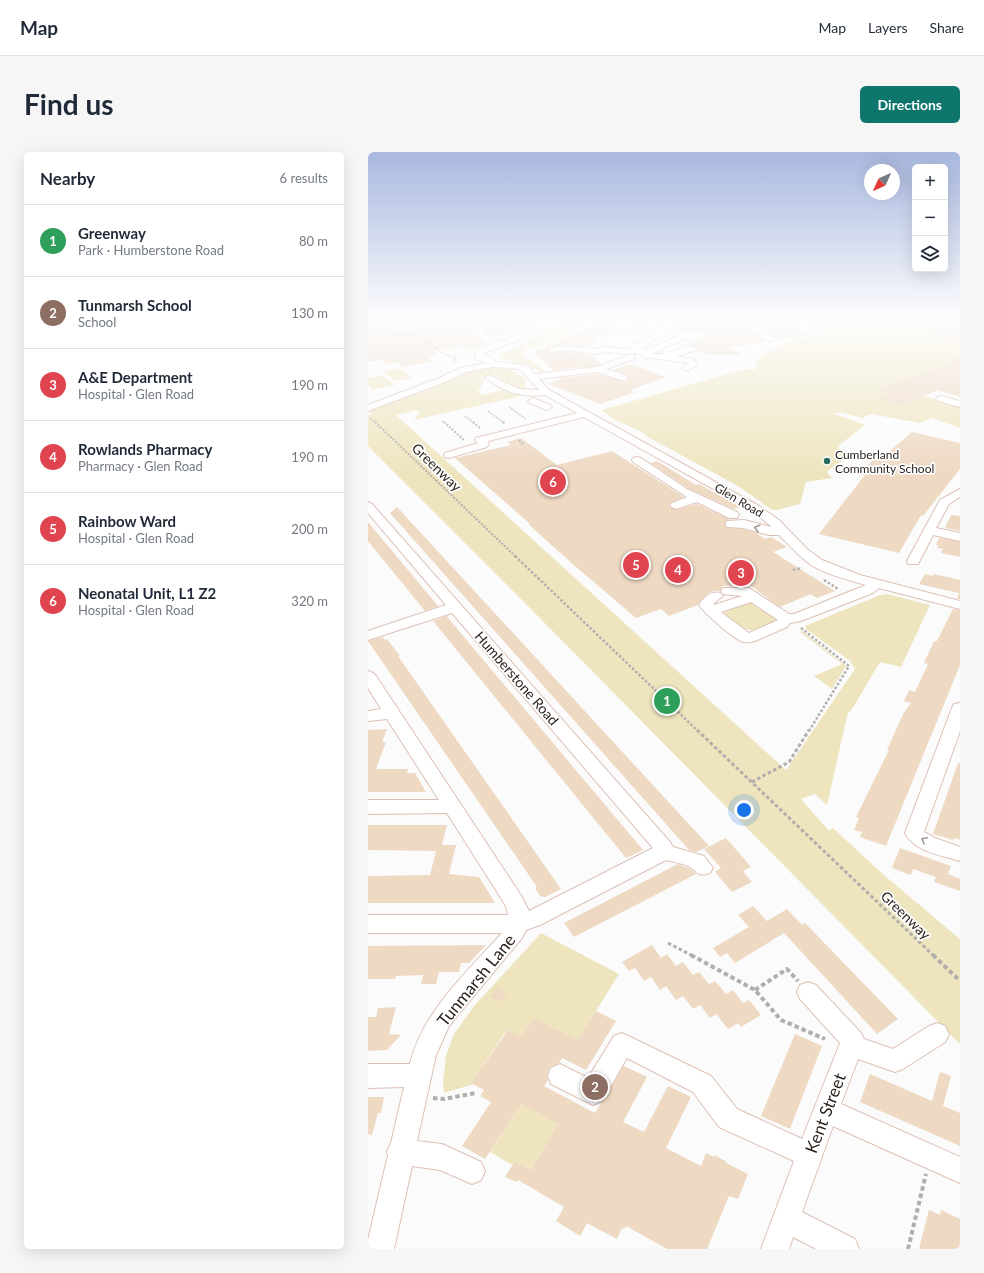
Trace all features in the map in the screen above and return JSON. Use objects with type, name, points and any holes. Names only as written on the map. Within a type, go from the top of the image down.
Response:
[{"type":"street","points":[[369,415],[460,371]]},
{"type":"street","points":[[523,371],[545,371]]},
{"type":"street","points":[[604,371],[624,378]]},
{"type":"street","name":"Glen Road","points":[[526,372],[546,392],[566,400],[584,414],[660,454],[755,508],[783,530],[803,552],[817,563],[838,572],[876,584],[960,605]]},
{"type":"street","points":[[489,378],[506,388],[536,395],[546,392]]},
{"type":"street","points":[[941,399],[960,404]]},
{"type":"street","points":[[533,401],[547,407],[566,400]]},
{"type":"street","points":[[449,455],[483,445],[484,443],[480,440],[584,414]]},
{"type":"street","points":[[660,454],[637,460],[730,520],[769,531],[783,530]]},
{"type":"street","points":[[913,561],[935,531],[944,502],[960,492]]},
{"type":"street","points":[[676,505],[697,498]]},
{"type":"street","name":"Humberstone Road","points":[[368,507],[663,847],[662,852]]},
{"type":"street","points":[[730,520],[755,508]]},
{"type":"street","points":[[935,531],[960,537]]},
{"type":"street","points":[[786,619],[782,624],[746,638],[711,611],[706,605],[709,600],[722,594],[744,591],[786,619],[796,618],[873,588],[876,584]]},
{"type":"street","points":[[711,611],[753,597]]},
{"type":"street","points":[[368,636],[455,607]]},
{"type":"street","name":"Tunmarsh Lane","points":[[368,676],[390,713],[516,903],[519,914],[518,924],[509,941],[441,1019],[424,1054],[400,1152],[380,1249]]},
{"type":"street","points":[[960,708],[914,833],[916,837],[924,842],[960,854]]},
{"type":"street","points":[[368,716],[390,713]]},
{"type":"street","points":[[368,807],[452,806]]},
{"type":"street","points":[[368,924],[518,924],[540,915],[662,852],[697,860],[703,868]]},
{"type":"street","points":[[808,992],[853,1041],[850,1047],[895,1061],[937,1034]]},
{"type":"street","points":[[560,1076],[593,1093],[622,1044],[702,1084],[728,1118],[809,1155]]},
{"type":"street","name":"Kent Street","points":[[775,1249],[850,1047]]},
{"type":"street","points":[[368,1076],[416,1086]]},
{"type":"street","points":[[826,1110],[960,1170]]},
{"type":"street","points":[[400,1152],[442,1157],[472,1171]]},
{"type":"street","points":[[786,1220],[845,1249]]},
{"type":"path","points":[[509,406],[527,420]]},
{"type":"path","points":[[488,412],[506,425]]},
{"type":"path","name":"Greenway","points":[[369,415],[960,981]]},
{"type":"path","points":[[465,416],[482,430]]},
{"type":"path","points":[[442,421],[465,440]]},
{"type":"path","points":[[793,570],[803,568]]},
{"type":"path","points":[[832,586],[837,589]]},
{"type":"path","points":[[752,782],[790,762],[849,666],[799,625]]},
{"type":"path","points":[[668,943],[755,990],[781,1020],[850,1047]]},
{"type":"path","points":[[755,990],[787,969],[808,992]]},
{"type":"path","points":[[416,1086],[444,1099],[476,1093]]},
{"type":"path","points":[[908,1249],[930,1156]]},
{"type":"shaded area","points":[[404,371],[412,378],[395,381],[383,372]]},
{"type":"shaded area","points":[[472,371],[513,371],[526,379],[524,385],[527,389],[526,392],[495,375],[480,378],[484,381],[478,392],[482,395],[503,390],[522,394],[521,396],[413,420],[420,413],[416,410],[396,415],[786,770],[855,669],[850,661],[806,629],[805,626],[880,595],[887,594],[930,605],[901,667],[880,662],[851,711],[848,712],[827,805],[815,794],[801,799],[829,831],[833,828],[885,876],[960,939],[960,1044],[368,446],[368,415],[372,414],[369,411],[425,391]]},
{"type":"shaded area","points":[[737,371],[960,371],[960,381],[923,396],[960,406],[960,428],[932,418],[920,423],[871,414],[862,418],[843,413],[832,413],[865,425],[838,446],[845,458],[827,472],[832,478],[806,482],[800,504],[777,510],[772,510],[738,486],[648,437],[642,432],[615,420],[601,410]]},
{"type":"shaded area","points":[[382,375],[395,385],[373,390],[368,385],[368,378]]},
{"type":"shaded area","points":[[749,602],[753,602],[777,619],[764,629],[750,630],[737,625],[725,614],[725,612]]},
{"type":"shaded area","points":[[802,631],[846,666],[832,689],[814,676],[842,664],[800,632]]},
{"type":"shaded area","points":[[541,933],[619,974],[578,1040],[533,1018],[521,1037],[507,1030],[471,1083],[474,1084],[444,1093],[443,1081],[446,1056],[454,1034],[474,1006]]},
{"type":"shaded area","points":[[521,1104],[558,1124],[531,1170],[515,1161],[512,1165],[490,1152]]},
{"type":"building","points":[[616,371],[650,371],[666,377],[630,390],[635,392],[600,404],[548,384],[562,379],[561,378],[597,374],[627,382],[629,379],[627,375]]},
{"type":"building","points":[[928,371],[960,371],[960,397],[938,390],[900,405],[878,398],[890,393],[878,390]]},
{"type":"building","points":[[912,432],[960,443],[960,469],[923,516],[921,515],[899,553],[819,534],[868,471],[863,469],[875,459],[879,460]]},
{"type":"building","points":[[521,438],[557,465],[612,451],[684,497],[671,502],[668,505],[671,508],[676,510],[697,504],[729,519],[724,523],[727,528],[743,529],[756,533],[765,539],[771,537],[787,547],[773,552],[835,591],[817,598],[811,594],[780,607],[751,586],[723,586],[720,591],[713,591],[707,594],[698,605],[669,616],[661,609],[636,618],[575,566],[455,458],[511,445],[507,442]]},
{"type":"building","points":[[657,461],[696,485],[699,484],[740,507],[734,509],[688,488],[651,463]]},
{"type":"building","points":[[397,507],[709,846],[696,852],[689,850],[390,513]]},
{"type":"building","points":[[951,515],[960,516],[960,531],[945,528]]},
{"type":"building","points":[[368,522],[438,606],[425,611],[368,541]]},
{"type":"building","points":[[939,538],[960,542],[960,557],[941,553],[943,549],[937,548],[939,545],[936,545]]},
{"type":"building","points":[[925,574],[933,576],[934,574],[960,580],[960,599],[957,599],[959,593],[919,584]]},
{"type":"building","points":[[953,609],[960,610],[960,665],[886,846],[860,837],[862,832],[854,830],[859,818],[856,817],[889,750],[887,750],[903,714],[911,703],[904,701],[909,690],[915,692],[928,664],[924,663],[934,641],[937,641]]},
{"type":"building","points":[[447,616],[643,850],[626,858],[433,621]]},
{"type":"building","points":[[383,637],[385,640],[387,639],[400,656],[398,656],[561,889],[545,897],[540,896],[535,888],[537,887],[368,641]]},
{"type":"building","points":[[387,729],[382,742],[386,742],[376,769],[408,769],[407,773],[415,773],[426,792],[368,792],[368,730]]},
{"type":"building","points":[[958,763],[960,763],[960,840],[954,838],[953,840],[933,834]]},
{"type":"building","points":[[368,825],[447,825],[442,845],[456,845],[449,874],[479,877],[495,903],[368,903],[368,876],[430,875],[436,851],[368,850]]},
{"type":"building","points":[[726,838],[751,867],[743,871],[752,882],[732,892],[715,872],[721,868],[704,849]]},
{"type":"building","points":[[900,848],[951,866],[948,874],[960,879],[960,891],[934,882],[936,877],[913,869],[911,875],[892,868]]},
{"type":"building","points":[[678,864],[690,869],[696,874],[574,937],[564,923]]},
{"type":"building","points":[[753,906],[767,921],[787,909],[802,925],[805,923],[898,1019],[877,1034],[784,933],[735,963],[727,953],[720,957],[713,948],[749,927],[738,915]]},
{"type":"building","points":[[486,945],[469,963],[461,963],[459,972],[439,972],[436,984],[421,984],[423,975],[396,976],[395,979],[368,979],[368,946]]},
{"type":"building","points":[[652,945],[661,958],[667,954],[676,966],[683,962],[693,975],[699,972],[709,984],[715,981],[726,994],[733,990],[743,1003],[749,1000],[761,1015],[741,1027],[738,1023],[728,1029],[716,1014],[710,1018],[700,1005],[693,1009],[683,996],[676,1000],[666,986],[660,990],[651,977],[644,981],[635,968],[629,971],[622,962]]},
{"type":"building","points":[[497,988],[507,994],[500,1002],[490,997]]},
{"type":"building","points":[[396,1007],[389,1034],[401,1035],[387,1050],[368,1051],[368,1017],[376,1017],[378,1008]]},
{"type":"building","points":[[596,1011],[616,1021],[586,1070],[562,1058],[559,1063],[550,1067],[547,1075],[548,1080],[544,1086],[595,1113],[624,1066],[647,1077],[623,1122],[644,1132],[668,1086],[691,1097],[666,1148],[701,1166],[706,1153],[714,1157],[714,1155],[748,1174],[738,1199],[729,1196],[707,1249],[667,1249],[626,1226],[624,1229],[622,1228],[617,1239],[587,1223],[580,1236],[556,1221],[564,1207],[518,1180],[516,1182],[505,1177],[515,1161],[531,1170],[558,1124],[521,1104],[485,1159],[462,1146],[491,1102],[480,1096],[484,1090],[471,1083],[508,1030],[521,1037],[533,1018],[578,1040]]},
{"type":"building","points":[[795,1034],[822,1046],[790,1129],[761,1116]]},
{"type":"building","points":[[940,1072],[951,1076],[943,1106],[960,1113],[960,1146],[860,1102],[870,1074],[932,1101]]},
{"type":"building","points":[[368,1097],[384,1097],[381,1113],[378,1113],[372,1135],[368,1134]]},
{"type":"building","points":[[929,1210],[940,1215],[941,1210],[960,1219],[960,1249],[919,1249]]},
{"type":"place","name":"Cumberland Community School","points":[[827,461]]},
{"type":"place","name":"Neonatal Unit, L1 Z2","points":[[553,482]]},
{"type":"place","name":"Rainbow Ward","points":[[636,565]]},
{"type":"place","name":"Rowlands Pharmacy","points":[[678,570]]},
{"type":"place","name":"A&E Department","points":[[741,573]]},
{"type":"place","name":"Greenway","points":[[667,701]]},
{"type":"place","name":"Tunmarsh School","points":[[595,1087]]}]
